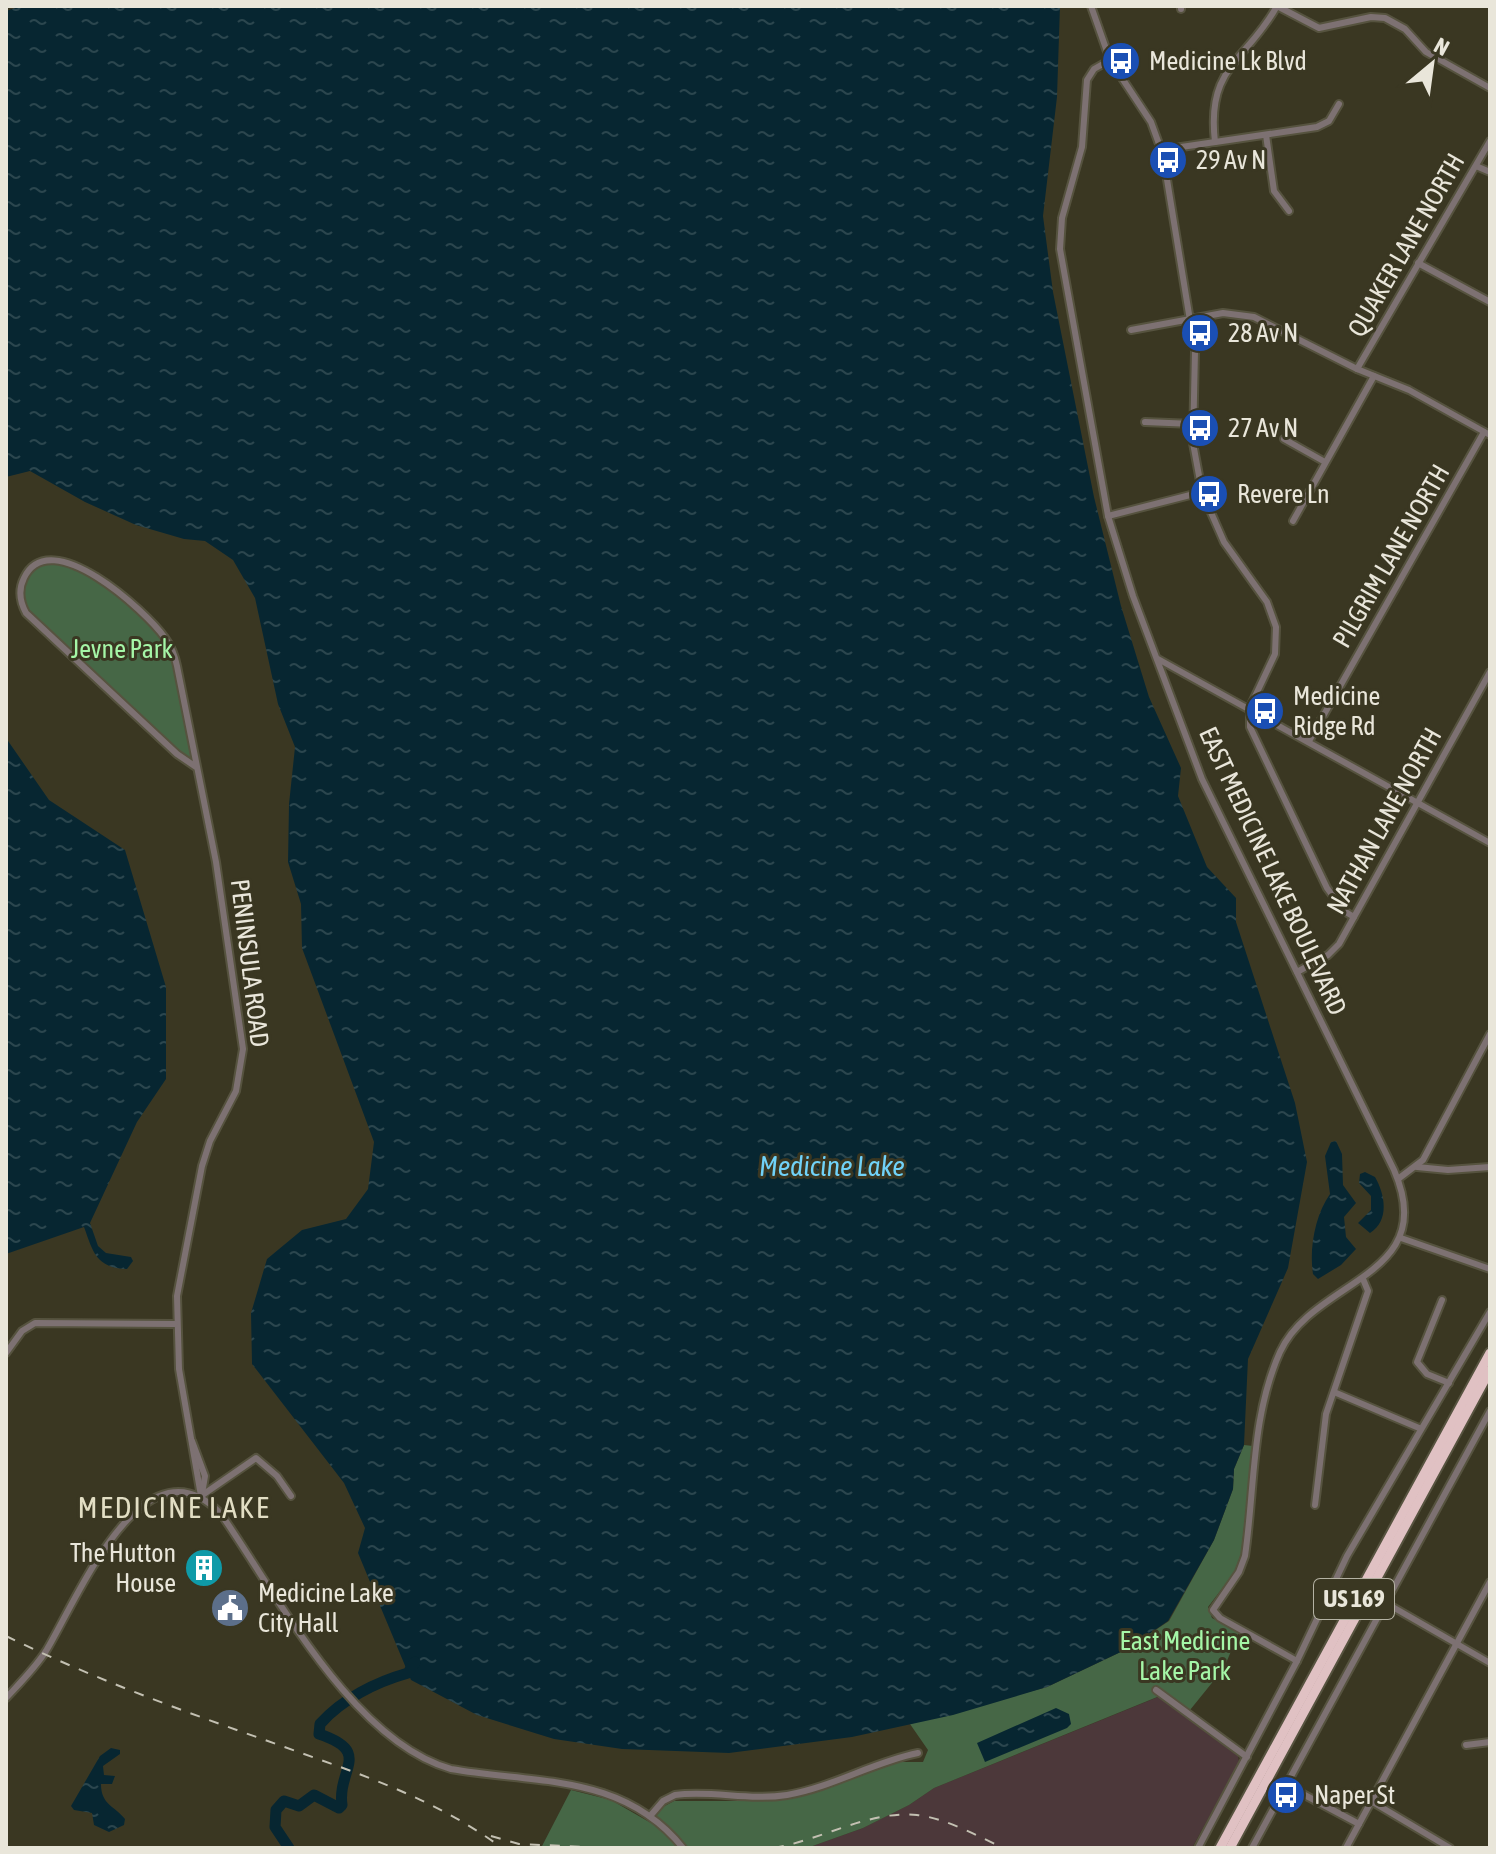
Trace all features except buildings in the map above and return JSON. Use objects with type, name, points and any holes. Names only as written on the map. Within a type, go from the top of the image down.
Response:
[{"type":"highway","name":"US 169","points":[[1220,1848],[1490,1353]]},
{"type":"highway","name":"US 169","points":[[1230,1848],[1490,1370]]},
{"type":"street","points":[[1091,6],[1110,60],[1151,122],[1161,150],[1189,318],[1196,377],[1193,424],[1202,492],[1224,542],[1267,602],[1276,627],[1277,642],[1272,665],[1250,707],[1250,727],[1327,888],[1344,911],[1354,917]]},
{"type":"street","points":[[1215,142],[1212,117],[1219,84],[1234,59],[1263,31],[1277,6],[1319,28],[1371,17],[1385,18],[1405,29],[1426,52],[1490,88]]},
{"type":"street","name":"EAST MEDICINE LAKE BOULEVARD","points":[[1110,60],[1094,69],[1087,80],[1082,147],[1062,218],[1060,249],[1108,516],[1202,779],[1398,1179],[1406,1210],[1401,1238]]},
{"type":"street","points":[[1161,150],[1324,124],[1339,104]]},
{"type":"street","points":[[1266,135],[1274,191],[1289,211]]},
{"type":"street","name":"QUAKER LANE NORTH","points":[[1357,369],[1490,141]]},
{"type":"street","points":[[1476,166],[1490,172]]},
{"type":"street","points":[[1418,263],[1490,302]]},
{"type":"street","points":[[1131,330],[1223,313],[1254,317],[1357,369],[1409,390],[1487,434]]},
{"type":"street","name":"QUAKER LANE NORTH","points":[[1293,521],[1374,376]]},
{"type":"street","points":[[1145,422],[1193,424]]},
{"type":"street","name":"PILGRIM LANE NORTH","points":[[1309,741],[1487,434]]},
{"type":"street","points":[[1284,439],[1325,462]]},
{"type":"street","points":[[1108,516],[1202,492]]},
{"type":"street","name":"PENINSULA ROAD","points":[[196,767],[177,754],[26,613],[20,598],[21,586],[32,567],[53,559],[76,565],[135,607],[161,632],[177,666],[224,907],[242,1061],[236,1091],[210,1141],[202,1166],[183,1251],[175,1324],[201,1496]]},
{"type":"street","points":[[1158,659],[1250,707],[1490,843]]},
{"type":"street","name":"NATHAN LANE NORTH","points":[[1297,972],[1332,952],[1490,672]]},
{"type":"street","points":[[1398,1179],[1417,1167],[1487,1046],[1490,1034]]},
{"type":"street","points":[[1417,1167],[1448,1170],[1490,1167]]},
{"type":"street","points":[[1297,1661],[1215,1614],[1215,1606],[1239,1572],[1245,1556],[1258,1424],[1263,1400],[1282,1348],[1306,1316],[1363,1279],[1401,1238],[1490,1269]]},
{"type":"street","points":[[1315,1505],[1326,1414],[1367,1299],[1368,1291],[1363,1279]]},
{"type":"street","points":[[1442,1300],[1417,1362],[1427,1374],[1449,1383]]},
{"type":"street","points":[[1198,1848],[1297,1661],[1347,1556],[1419,1428],[1490,1312]]},
{"type":"street","points":[[6,1353],[22,1331],[41,1322],[175,1324]]},
{"type":"street","points":[[1334,1392],[1419,1428]]},
{"type":"street","points":[[1252,1848],[1490,1411]]},
{"type":"street","points":[[201,1496],[256,1458],[277,1476],[291,1496]]},
{"type":"street","points":[[6,1698],[44,1654],[131,1513],[159,1495],[184,1492],[201,1496],[221,1514],[344,1692],[387,1736],[441,1766],[596,1789],[629,1801],[651,1815],[683,1848]]},
{"type":"street","points":[[1346,1848],[1490,1582]]},
{"type":"street","points":[[1384,1602],[1490,1663]]},
{"type":"street","points":[[1156,1690],[1247,1757]]},
{"type":"street","points":[[1466,1745],[1490,1742]]},
{"type":"street","points":[[651,1815],[663,1801],[675,1795],[762,1798],[789,1794],[826,1785],[918,1753]]},
{"type":"street","points":[[1286,1785],[1359,1824]]},
{"type":"street","points":[[1371,1801],[1449,1848]]},
{"type":"shaded area","points":[[1158,1697],[1238,1756],[1239,1762],[1192,1848],[807,1848],[863,1828],[909,1805],[934,1788]]},
{"type":"green space","name":"Jevne Park","points":[[53,559],[87,574],[121,595],[163,636],[177,662],[196,767],[26,613],[21,586],[32,567]]},
{"type":"green space","name":"East Medicine Lake Park","points":[[1244,1445],[1253,1446],[1241,1554],[1234,1573],[1208,1607],[1212,1618],[1239,1632],[1224,1668],[1190,1710],[1167,1693],[934,1788],[909,1805],[863,1828],[807,1848],[541,1848],[571,1790],[611,1800],[651,1823],[663,1807],[674,1801],[763,1801],[819,1791],[899,1762],[923,1762],[928,1750],[910,1724],[1047,1687],[1127,1649],[1169,1621],[1214,1540],[1233,1489],[1234,1469]]},
{"type":"water","name":"Medicine Lake","points":[[21,6],[1060,6],[1057,97],[1043,216],[1053,292],[1094,497],[1121,606],[1149,697],[1181,768],[1178,796],[1207,867],[1236,898],[1236,922],[1295,1103],[1307,1162],[1288,1268],[1248,1359],[1244,1445],[1234,1469],[1233,1489],[1214,1540],[1168,1621],[1127,1649],[1047,1687],[953,1715],[852,1737],[729,1753],[622,1749],[554,1739],[477,1715],[411,1680],[358,1553],[365,1528],[344,1483],[252,1364],[251,1313],[267,1259],[302,1230],[346,1219],[368,1189],[374,1142],[302,948],[301,904],[288,862],[289,804],[295,747],[278,704],[255,598],[233,560],[205,541],[184,539],[136,525],[85,502],[30,471],[6,477],[6,11]]},
{"type":"water","points":[[6,738],[49,800],[125,850],[166,987],[166,1079],[137,1122],[90,1223],[98,1246],[106,1253],[131,1257],[133,1261],[127,1269],[102,1262],[93,1251],[84,1227],[6,1254]]},
{"type":"water","points":[[1336,1141],[1342,1154],[1343,1185],[1356,1203],[1344,1217],[1346,1237],[1356,1249],[1341,1265],[1318,1279],[1313,1274],[1313,1243],[1320,1212],[1330,1194],[1325,1156],[1331,1142]]},
{"type":"water","points":[[1365,1172],[1375,1177],[1384,1207],[1381,1222],[1370,1233],[1358,1223],[1371,1210],[1371,1196],[1359,1183],[1360,1174]]},
{"type":"water","points":[[1056,1708],[1069,1714],[1071,1724],[1067,1728],[985,1762],[977,1743]]},
{"type":"water","points":[[111,1748],[120,1750],[120,1754],[103,1766],[104,1775],[115,1776],[112,1784],[101,1784],[102,1791],[106,1801],[125,1819],[124,1825],[109,1832],[94,1825],[92,1813],[74,1810],[71,1806],[100,1756]]},
{"type":"waterway","points":[[289,1848],[275,1827],[276,1810],[284,1801],[299,1806],[314,1795],[339,1808],[342,1805],[349,1755],[345,1748],[319,1734],[320,1724],[360,1692],[408,1673],[415,1662]]},
{"type":"railway","points":[[6,1636],[134,1692],[388,1785],[447,1813],[502,1848]]},
{"type":"railway","points":[[774,1848],[863,1821],[899,1815],[939,1820],[1003,1848]]},
{"type":"railway","points":[[491,1836],[519,1844],[609,1848]]},
{"type":"place","name":"Medicine Lk Blvd","points":[[1121,61]]},
{"type":"place","name":"29 Av N","points":[[1168,160]]},
{"type":"place","name":"28 Av N","points":[[1200,333]]},
{"type":"place","name":"27 Av N","points":[[1200,428]]},
{"type":"place","name":"Revere Ln","points":[[1209,494]]},
{"type":"place","name":"Medicine Ridge Rd","points":[[1265,711]]},
{"type":"place","name":"The Hutton House","points":[[204,1568]]},
{"type":"place","name":"Medicine Lake City Hall","points":[[230,1608]]},
{"type":"place","name":"Naper St","points":[[1286,1795]]},
{"type":"district","name":"MEDICINE LAKE","points":[[174,1508]]}]
